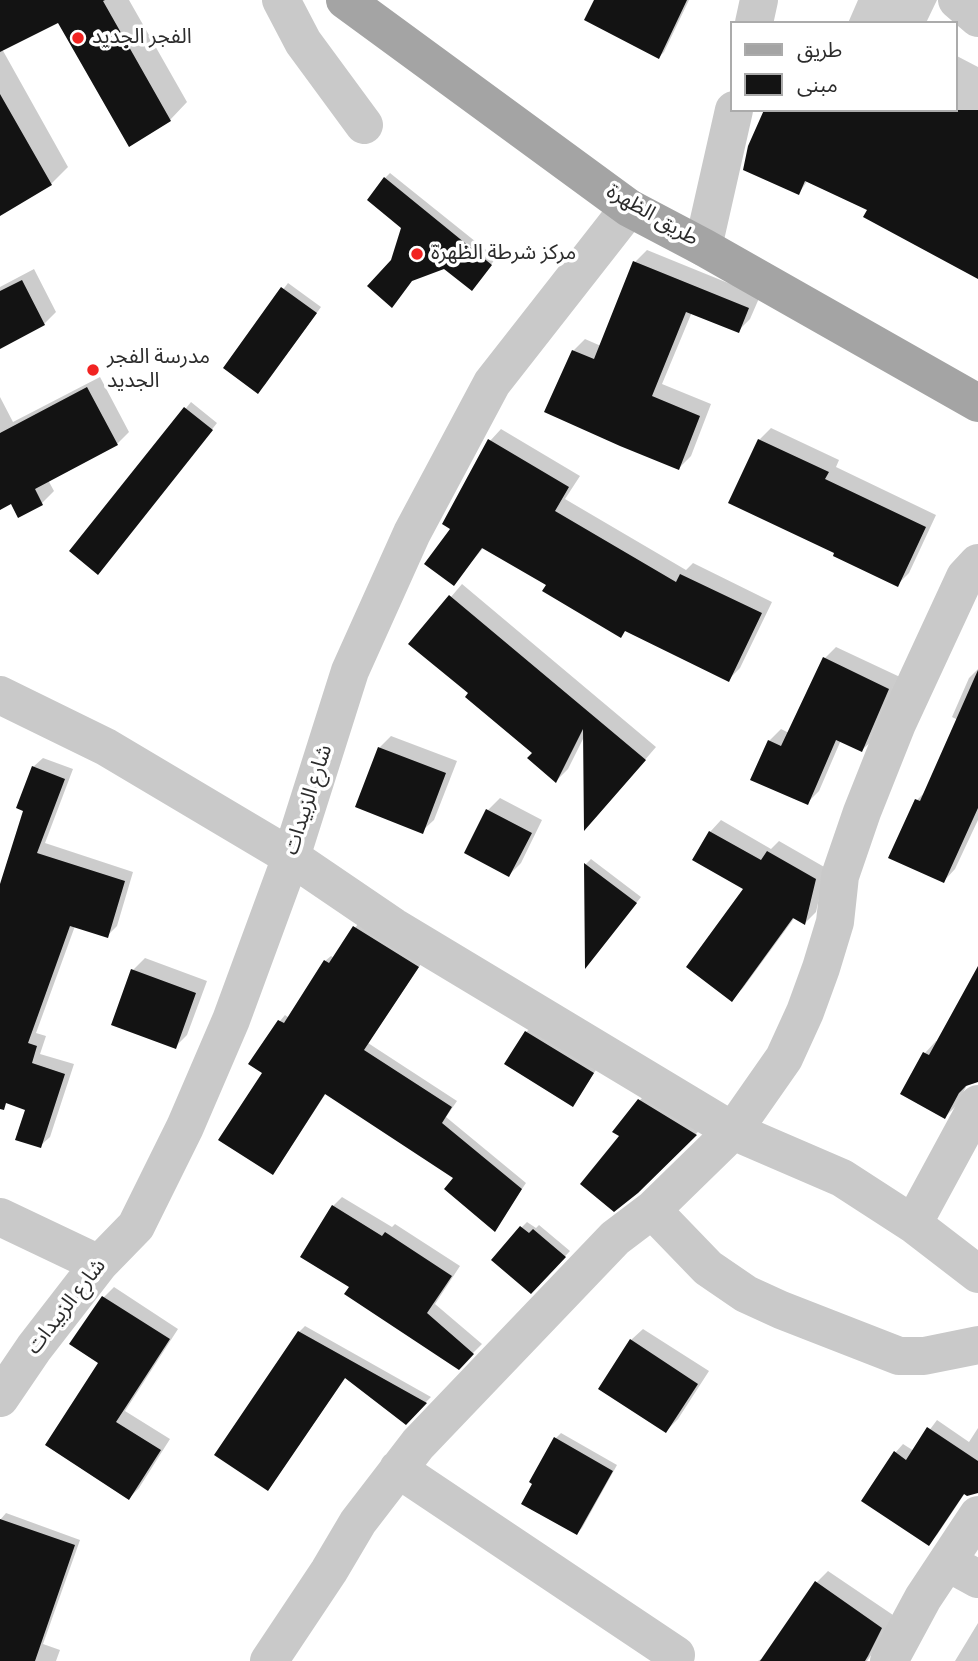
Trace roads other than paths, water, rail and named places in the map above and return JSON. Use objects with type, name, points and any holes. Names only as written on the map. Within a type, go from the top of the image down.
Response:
[{"type":"main road","name":"طريق الظهرة","points":[[345,0],[629,208],[704,247],[978,402]]},
{"type":"street","points":[[281,0],[303,42],[364,125]]},
{"type":"street","points":[[754,21],[759,0]]},
{"type":"street","points":[[957,0],[978,18]]},
{"type":"street","points":[[704,247],[734,112]]},
{"type":"street","name":"شارع الزبيدات","points":[[0,1398],[34,1348],[99,1264],[136,1226],[185,1127],[231,1020],[292,857],[350,671],[412,533],[492,383],[629,208]]},
{"type":"street","points":[[269,1661],[358,1522],[418,1444],[615,1238],[652,1210],[733,1131],[784,1058],[805,1012],[835,922],[840,876],[862,812],[902,712],[965,578],[978,562]]},
{"type":"street","points":[[3,705],[106,747],[292,857],[394,927],[733,1131],[842,1178],[913,1224],[978,1274]]},
{"type":"street","points":[[913,1224],[978,1104]]},
{"type":"street","points":[[652,1210],[708,1268],[746,1294],[780,1310],[899,1356],[924,1356],[978,1345]]},
{"type":"street","points":[[0,1217],[99,1264]]},
{"type":"street","points":[[398,1469],[676,1655]]},
{"type":"street","points":[[889,1661],[923,1598],[962,1570],[978,1515]]},
{"type":"place","name":"الفجر الجديد","points":[[78,38]]},
{"type":"place","name":"مركز شرطة الظهرة","points":[[417,254]]},
{"type":"place","name":"مدرسة الفجر الجديد","points":[[93,370]]}]
